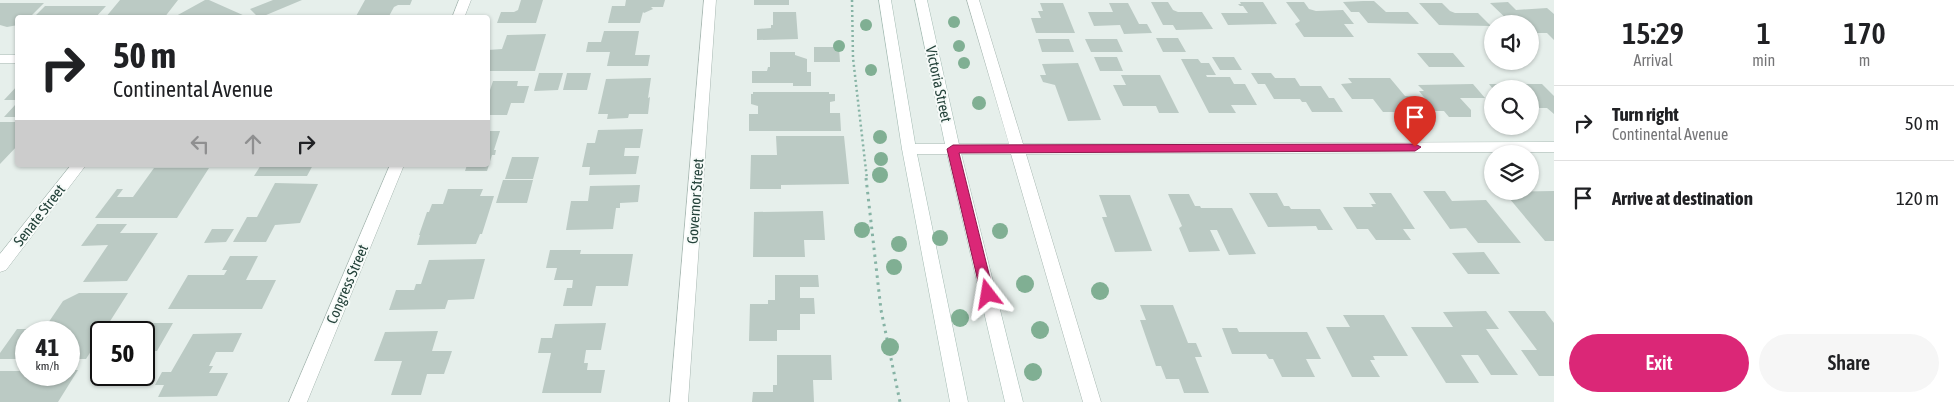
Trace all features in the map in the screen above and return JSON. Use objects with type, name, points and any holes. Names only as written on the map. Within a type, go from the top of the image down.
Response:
[{"type":"street","points":[[459,15],[465,0]]},
{"type":"street","name":"Governor Street","points":[[679,402],[710,0]]},
{"type":"street","points":[[885,0],[909,149],[960,402]]},
{"type":"street","name":"Victoria Street","points":[[921,0],[953,149],[1014,402]]},
{"type":"street","points":[[973,0],[1019,149],[1092,402]]},
{"type":"street","points":[[0,59],[15,58]]},
{"type":"street","points":[[909,149],[1554,147]]},
{"type":"street","name":"Senate Street","points":[[0,266],[76,167]]},
{"type":"street","name":"Congress Street","points":[[298,402],[395,167]]},
{"type":"path","points":[[852,0],[852,58],[876,273],[881,310],[900,402]]},
{"type":"building","points":[[120,0],[178,0],[166,15],[108,15]]},
{"type":"building","points":[[205,0],[209,0],[243,15],[178,15]]},
{"type":"building","points":[[273,0],[302,0],[266,15],[256,15],[250,9]]},
{"type":"building","points":[[365,0],[412,0],[410,5],[394,7],[390,15],[357,15]]},
{"type":"building","points":[[521,0],[543,0],[536,23],[497,23],[501,12],[514,12],[518,10]]},
{"type":"building","points":[[626,0],[665,0],[663,7],[651,7],[653,9],[643,12],[640,23],[608,23],[612,6],[625,6]]},
{"type":"building","points":[[754,0],[789,0],[789,5],[754,5]]},
{"type":"building","points":[[1374,1],[1386,12],[1408,12],[1419,24],[1368,23],[1359,12],[1351,12],[1343,2]]},
{"type":"building","points":[[1151,2],[1168,2],[1173,10],[1178,12],[1202,12],[1213,29],[1176,30],[1173,25],[1163,25]]},
{"type":"building","points":[[1240,2],[1263,2],[1277,24],[1228,25],[1221,13],[1248,13],[1243,6],[1238,4],[1241,4]]},
{"type":"building","points":[[1286,2],[1304,2],[1309,9],[1316,11],[1343,10],[1354,24],[1344,24],[1354,37],[1304,37],[1295,24],[1300,21]]},
{"type":"building","points":[[1508,2],[1516,10],[1547,8],[1554,14],[1554,40],[1547,33],[1539,33],[1539,15],[1503,15],[1490,3]]},
{"type":"building","points":[[0,3],[44,3],[32,15],[15,15],[15,26],[7,27],[0,25]]},
{"type":"building","points":[[1040,3],[1063,3],[1075,33],[1036,33],[1031,18],[1041,18],[1038,11],[1043,11]]},
{"type":"building","points":[[1109,3],[1128,3],[1139,24],[1147,24],[1152,33],[1124,34],[1120,25],[1094,26],[1088,12],[1113,12]]},
{"type":"building","points":[[1419,3],[1442,3],[1455,13],[1478,13],[1484,19],[1484,26],[1439,25]]},
{"type":"building","points":[[45,6],[106,6],[98,15],[36,15]]},
{"type":"building","points":[[773,12],[796,12],[798,39],[757,40],[757,29],[771,28],[771,25],[773,25]]},
{"type":"building","points":[[604,31],[639,31],[635,55],[650,55],[648,66],[607,66],[610,52],[586,52],[588,42],[601,42]]},
{"type":"building","points":[[546,34],[535,71],[490,71],[490,50],[502,49],[507,35]]},
{"type":"building","points":[[1156,38],[1178,38],[1186,52],[1163,52]]},
{"type":"building","points":[[1038,39],[1069,39],[1074,52],[1042,52]]},
{"type":"building","points":[[1085,39],[1117,39],[1123,52],[1091,52]]},
{"type":"building","points":[[814,47],[839,47],[840,62],[814,62]]},
{"type":"building","points":[[770,52],[795,52],[795,55],[807,59],[807,72],[811,72],[811,86],[793,86],[793,83],[752,83],[752,71],[767,71],[768,67],[770,67]]},
{"type":"building","points":[[1417,53],[1453,53],[1465,67],[1429,67]]},
{"type":"building","points":[[1094,57],[1117,57],[1123,71],[1100,71]]},
{"type":"building","points":[[1212,57],[1234,57],[1242,70],[1220,70]]},
{"type":"building","points":[[1181,59],[1198,59],[1201,63],[1209,63],[1216,75],[1206,75],[1207,77],[1230,77],[1234,84],[1245,84],[1257,105],[1231,105],[1236,113],[1209,113]]},
{"type":"building","points":[[1078,63],[1101,120],[1068,121],[1055,85],[1043,82],[1040,75],[1046,75],[1042,64]]},
{"type":"building","points":[[539,73],[563,73],[558,90],[534,91]]},
{"type":"building","points":[[567,73],[591,73],[587,90],[563,90]]},
{"type":"building","points":[[1251,73],[1271,73],[1275,78],[1295,78],[1300,86],[1321,86],[1329,98],[1334,98],[1343,112],[1312,112],[1306,102],[1302,102],[1300,99],[1274,99],[1265,84],[1258,84]]},
{"type":"building","points":[[1121,75],[1160,75],[1179,113],[1159,113],[1156,106],[1123,106],[1113,85],[1126,85]]},
{"type":"building","points":[[651,78],[648,114],[629,114],[628,118],[607,119],[608,114],[598,114],[606,79]]},
{"type":"building","points":[[1348,78],[1390,78],[1405,96],[1414,96],[1427,112],[1383,112],[1373,99],[1352,99],[1341,84],[1352,83]]},
{"type":"building","points":[[493,81],[518,81],[517,86],[529,86],[524,103],[511,103],[507,115],[490,115],[490,90]]},
{"type":"building","points":[[1473,84],[1484,98],[1460,98],[1471,110],[1471,117],[1449,117],[1444,111],[1435,111],[1419,91],[1424,91],[1418,85]]},
{"type":"building","points":[[1539,84],[1542,84],[1554,96],[1554,114],[1547,108],[1539,108]]},
{"type":"building","points":[[15,88],[15,100],[4,100]]},
{"type":"building","points":[[753,92],[829,92],[829,94],[835,94],[835,101],[830,102],[830,113],[840,113],[841,131],[749,131],[749,114],[758,114],[758,106],[751,104],[751,94]]},
{"type":"building","points":[[15,105],[15,117],[4,117]]},
{"type":"building","points":[[0,122],[15,122],[15,148],[0,164]]},
{"type":"building","points":[[643,129],[640,148],[625,148],[624,156],[639,156],[636,174],[589,175],[590,167],[582,167],[587,143],[595,143],[598,130]]},
{"type":"building","points":[[490,131],[500,131],[494,150],[496,150],[495,155],[492,155],[490,161]]},
{"type":"building","points":[[776,136],[844,136],[849,184],[781,185],[781,189],[750,189],[751,155],[777,155]]},
{"type":"building","points":[[512,157],[539,157],[533,179],[505,179]]},
{"type":"building","points":[[260,167],[312,167],[307,176],[254,176]]},
{"type":"building","points":[[466,167],[488,167],[487,171],[465,171]]},
{"type":"building","points":[[154,168],[209,168],[177,218],[95,218],[117,189],[123,189],[117,197],[133,197]]},
{"type":"building","points":[[503,180],[533,180],[527,203],[496,203]]},
{"type":"building","points":[[275,183],[318,184],[300,223],[275,225],[266,242],[233,242],[247,217],[257,217]]},
{"type":"building","points":[[640,185],[638,202],[620,203],[620,208],[616,208],[613,229],[566,230],[571,201],[588,201],[590,186]]},
{"type":"building","points":[[448,189],[483,189],[480,196],[494,196],[482,234],[480,234],[476,244],[417,245],[427,212],[429,212],[432,204],[443,204]]},
{"type":"building","points":[[1423,191],[1445,191],[1452,201],[1486,200],[1521,243],[1478,243],[1466,228],[1450,229]]},
{"type":"building","points":[[1539,191],[1554,191],[1554,241],[1545,241],[1511,200],[1539,200]]},
{"type":"building","points":[[1249,193],[1277,193],[1284,206],[1289,206],[1291,209],[1320,209],[1333,230],[1318,230],[1316,226],[1268,227]]},
{"type":"building","points":[[1369,193],[1391,193],[1415,229],[1403,229],[1411,240],[1376,240],[1368,229],[1357,229],[1343,207],[1373,207],[1371,204],[1376,204]]},
{"type":"building","points":[[1168,194],[1189,194],[1195,206],[1200,206],[1201,208],[1232,208],[1256,254],[1229,255],[1217,230],[1210,230],[1220,251],[1189,252],[1179,228],[1182,226]]},
{"type":"building","points":[[1099,195],[1130,195],[1152,251],[1115,252],[1102,217],[1107,217]]},
{"type":"building","points":[[823,211],[825,240],[804,240],[805,257],[753,257],[754,212]]},
{"type":"building","points":[[97,224],[127,224],[120,233],[158,233],[127,281],[83,282],[108,245],[81,246]]},
{"type":"building","points":[[212,229],[234,229],[226,242],[204,243]]},
{"type":"building","points":[[550,250],[581,250],[580,254],[633,254],[628,286],[596,286],[592,306],[563,306],[567,288],[572,288],[573,280],[554,280],[557,268],[546,268]]},
{"type":"building","points":[[1484,252],[1500,274],[1468,274],[1452,253]]},
{"type":"building","points":[[230,256],[258,256],[246,280],[276,280],[262,309],[168,309],[188,275],[224,275],[227,270],[222,270]]},
{"type":"building","points":[[485,259],[474,299],[448,300],[445,309],[389,310],[396,290],[414,290],[416,284],[421,284],[429,260]]},
{"type":"building","points":[[775,275],[818,275],[819,287],[800,287],[800,298],[814,298],[815,314],[800,314],[800,330],[777,330],[777,341],[749,341],[750,304],[768,304],[768,300],[775,300]]},
{"type":"building","points":[[79,293],[128,293],[110,321],[90,321],[90,353],[86,359],[80,359],[80,321],[49,321],[63,301]]},
{"type":"building","points":[[1140,305],[1173,305],[1188,343],[1196,343],[1202,357],[1195,357],[1209,393],[1184,393],[1179,379],[1166,379],[1161,366],[1156,366],[1140,320],[1146,320]]},
{"type":"building","points":[[1486,311],[1499,329],[1486,329],[1518,375],[1491,375],[1478,355],[1461,355],[1479,383],[1446,383],[1411,327],[1453,327],[1443,312]]},
{"type":"building","points":[[1508,311],[1545,311],[1554,323],[1554,376],[1539,376],[1521,350],[1537,350]]},
{"type":"building","points":[[1343,315],[1384,315],[1408,356],[1373,356],[1375,360],[1370,360],[1380,377],[1352,377],[1326,327],[1350,327]]},
{"type":"building","points":[[155,323],[173,323],[157,351],[155,351]]},
{"type":"building","points":[[606,323],[601,350],[586,350],[584,363],[588,363],[587,370],[605,370],[601,393],[542,393],[551,353],[538,353],[541,338],[552,338],[555,324]]},
{"type":"building","points":[[1222,328],[1237,328],[1239,332],[1307,332],[1321,359],[1306,359],[1315,377],[1282,377],[1273,359],[1269,359],[1266,354],[1232,354]]},
{"type":"building","points":[[438,331],[432,351],[452,351],[444,374],[427,374],[421,395],[391,395],[402,361],[374,361],[385,332]]},
{"type":"building","points":[[15,332],[15,359],[0,359],[0,353]]},
{"type":"building","points":[[242,333],[233,352],[216,352],[209,366],[213,366],[209,373],[228,373],[217,396],[158,397],[164,385],[155,385],[162,372],[171,372],[193,334]]},
{"type":"building","points":[[777,355],[831,355],[832,380],[813,380],[814,402],[752,402],[753,392],[773,392],[773,385],[777,385]]},
{"type":"building","points":[[0,371],[15,371],[15,386],[68,386],[58,402],[0,402]]},
{"type":"route","points":[[988,294],[953,149],[1415,147]]}]
